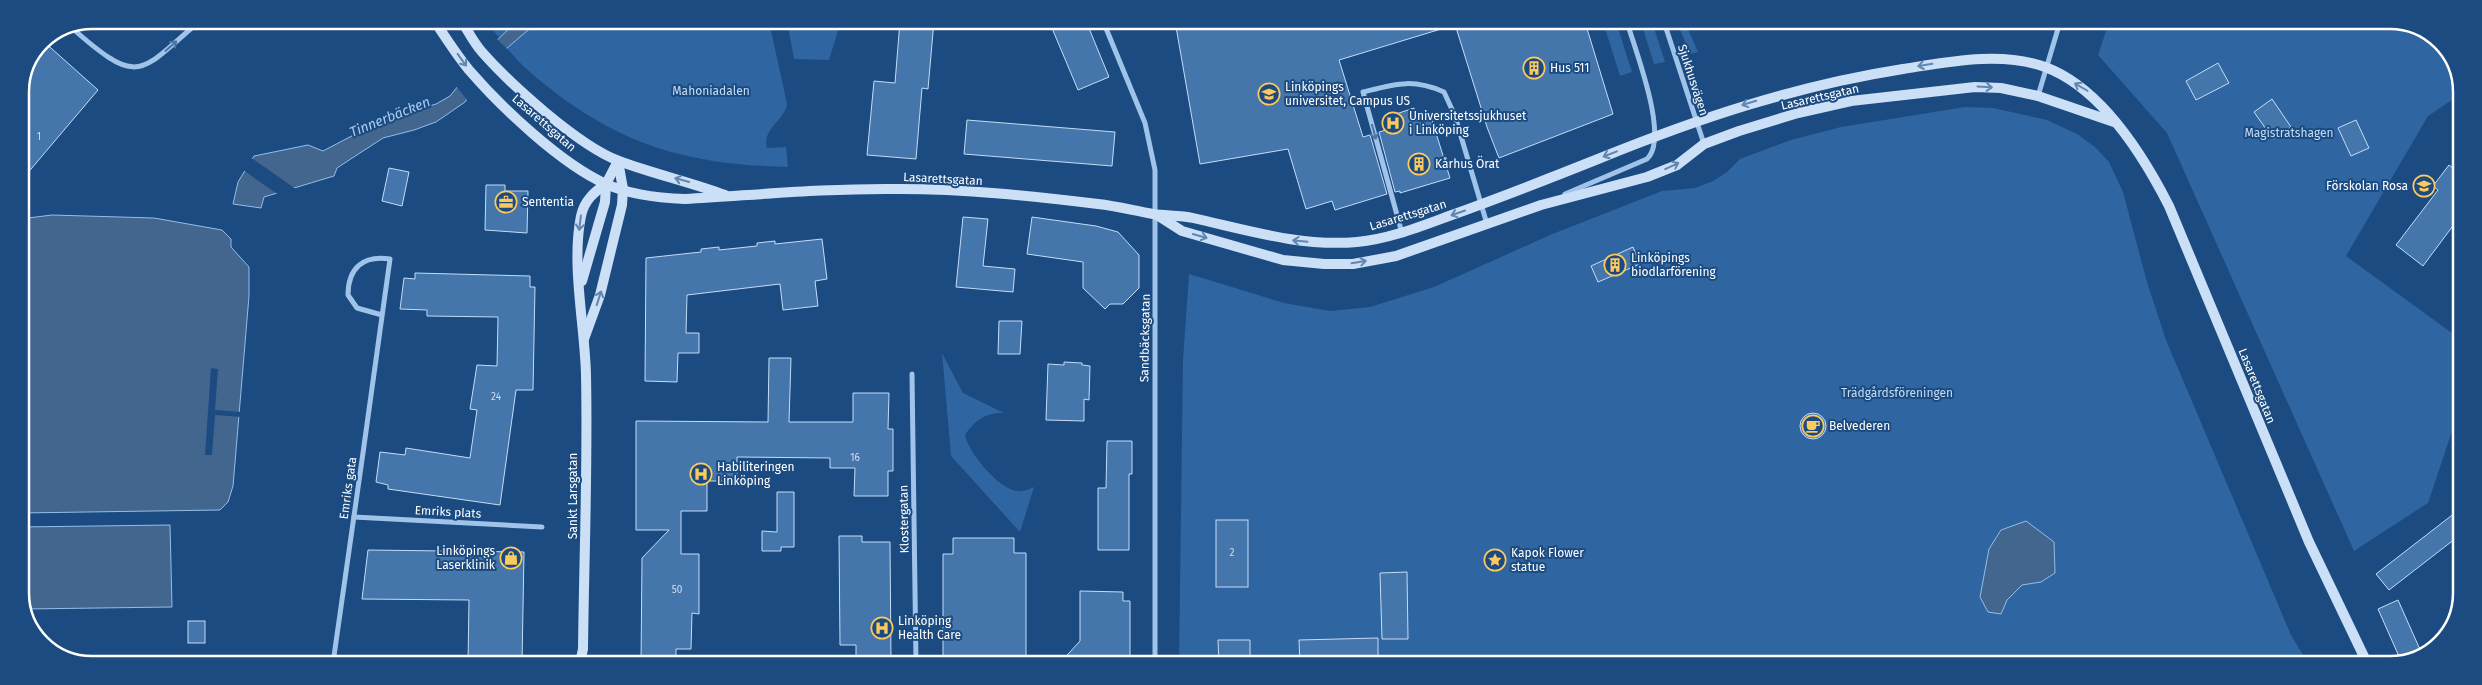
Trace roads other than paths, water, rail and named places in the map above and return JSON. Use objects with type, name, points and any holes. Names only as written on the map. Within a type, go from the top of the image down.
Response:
[{"type":"main road","name":"Lasarettsgatan","points":[[440,29],[470,70],[512,113],[551,147],[606,184],[623,189],[661,198],[831,190],[950,191],[1096,204],[1157,214],[1186,216],[1292,240],[1328,243],[1379,239],[1402,233],[1481,205],[1696,121],[1796,90],[1849,78],[1946,62],[2016,61],[2046,68],[2089,92],[2146,162],[2170,206],[2282,479],[2364,656]]},
{"type":"main road","name":"Lasarettsgatan","points":[[467,29],[482,52],[525,94],[584,142],[618,161],[687,181],[728,196]]},
{"type":"main road","name":"Lasarettsgatan","points":[[1157,214],[1182,231],[1283,260],[1324,264],[1354,264],[1396,256],[1541,205],[1647,177],[1677,165],[1704,144],[1798,113],[1850,101],[1976,87],[2001,88],[2038,96],[2114,122]]},
{"type":"main road","name":"Sankt Larsgatan","points":[[580,285],[604,202],[606,184],[618,161]]},
{"type":"main road","name":"Sankt Larsgatan","points":[[583,344],[600,294],[619,218],[623,189],[618,161]]},
{"type":"main road","name":"Sankt Larsgatan","points":[[582,656],[586,373],[578,248],[581,214],[593,193],[606,184]]},
{"type":"main road","name":"Sankt Larsgatan","points":[[583,649],[584,656]]},
{"type":"street","points":[[76,31],[117,64],[138,68],[150,64],[191,29]]},
{"type":"street","name":"Sandbäcksgatan","points":[[1106,29],[1144,122],[1155,170],[1157,214],[1154,388],[1155,656]]},
{"type":"street","points":[[1629,29],[1654,117],[1656,137]]},
{"type":"street","name":"Sjukhusvägen","points":[[1666,29],[1704,144]]},
{"type":"street","points":[[2038,96],[2058,29]]},
{"type":"street","points":[[1402,233],[1363,92],[1414,82],[1428,85],[1444,92],[1455,116],[1487,224]]},
{"type":"street","name":"Lasarettsgatan","points":[[1541,205],[1647,159],[1653,154],[1656,137]]},
{"type":"street","name":"Emriks gata","points":[[334,656],[390,259],[375,257],[361,263],[352,273],[348,295],[357,308],[382,315]]},
{"type":"street","name":"Klostergatan","points":[[912,374],[916,656]]},
{"type":"street","name":"Emriks plats","points":[[354,517],[542,527]]},
{"type":"place","name":"Hus 511","points":[[1534,68]]},
{"type":"place","name":"Linköpings universitet, Campus US","points":[[1269,94]]},
{"type":"place","name":"Universitetssjukhuset i Linköping","points":[[1393,123]]},
{"type":"place","name":"Kårhus Örat","points":[[1419,164]]},
{"type":"place","name":"Förskolan Rosa","points":[[2424,186]]},
{"type":"place","name":"Sententia","points":[[506,202]]},
{"type":"place","name":"Linköpings biodlarförening","points":[[1615,265]]},
{"type":"place","name":"Belvederen","points":[[1813,426]]},
{"type":"place","name":"Habiliteringen Linköping","points":[[701,474]]},
{"type":"place","name":"Linköpings Laserklinik","points":[[511,558]]},
{"type":"place","name":"Kapok Flower statue","points":[[1495,560]]},
{"type":"place","name":"Linköping Health Care","points":[[882,628]]},
{"type":"park label","name":"Mahoniadalen","points":[[711,91]]},
{"type":"park label","name":"Magistratshagen","points":[[2289,133]]},
{"type":"park label","name":"Trädgårdsföreningen","points":[[1897,393]]},
{"type":"water label","name":"Tinnerbäcken","points":[[390,117]]}]
